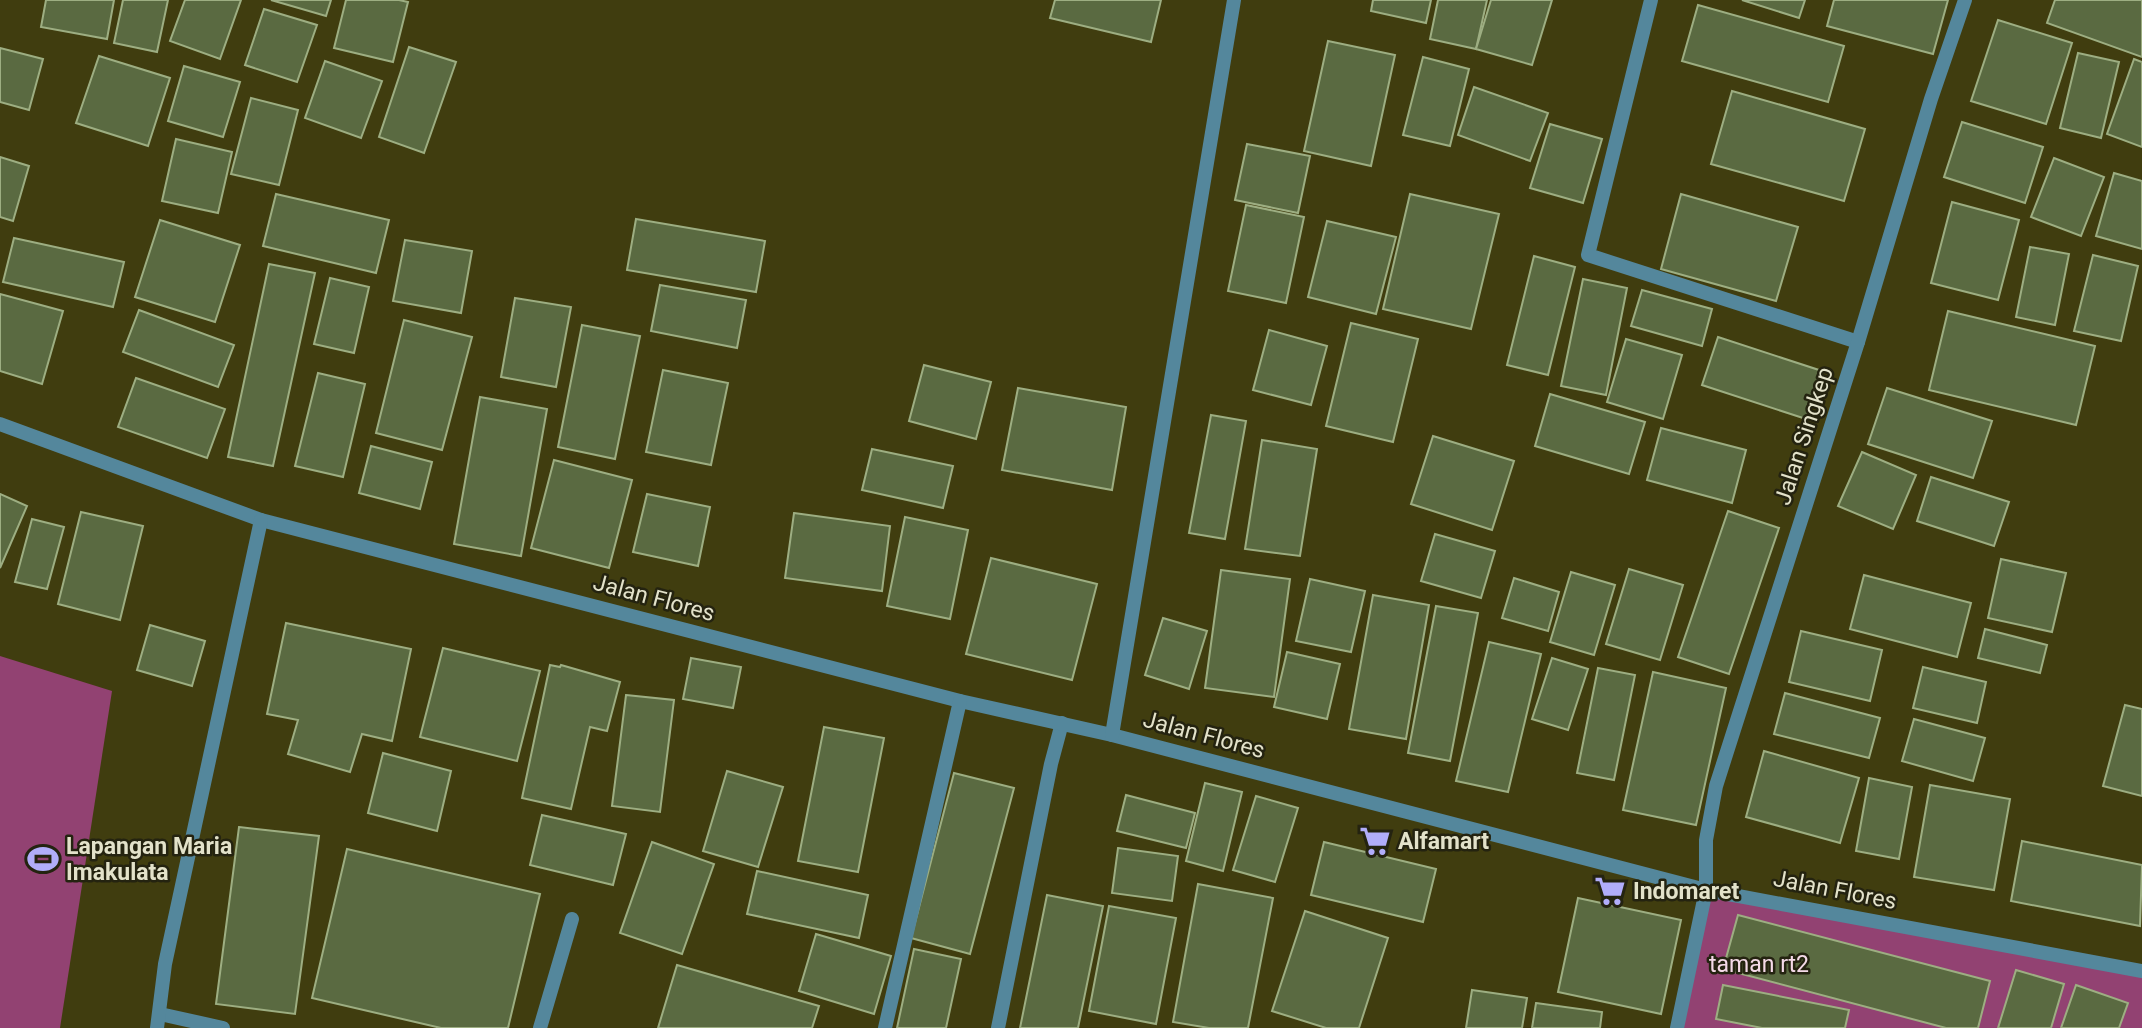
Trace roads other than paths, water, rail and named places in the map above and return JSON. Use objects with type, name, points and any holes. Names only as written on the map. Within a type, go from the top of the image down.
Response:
[{"type":"street","points":[[1112,735],[1234,0]]},
{"type":"street","points":[[1651,0],[1588,255],[1858,342]]},
{"type":"street","name":"Jalan Singkep","points":[[1677,1028],[1706,890],[1706,840],[1716,786],[1858,342],[1931,99],[1965,0]]},
{"type":"street","name":"Jalan Flores","points":[[0,424],[261,520],[960,701],[1112,735],[1706,890],[2142,971]]},
{"type":"street","points":[[223,1028],[159,1021],[165,964],[261,520]]},
{"type":"street","points":[[885,1028],[960,701]]},
{"type":"street","points":[[998,1028],[1051,764],[1062,723]]},
{"type":"street","points":[[540,1028],[572,919]]},
{"type":"place","name":"Alfamart","points":[[1375,841]]},
{"type":"place","name":"Lapangan Maria Imakulata","points":[[43,859]]},
{"type":"place","name":"Indomaret","points":[[1610,891]]},
{"type":"park label","name":"taman rt2","points":[[1759,964]]}]
